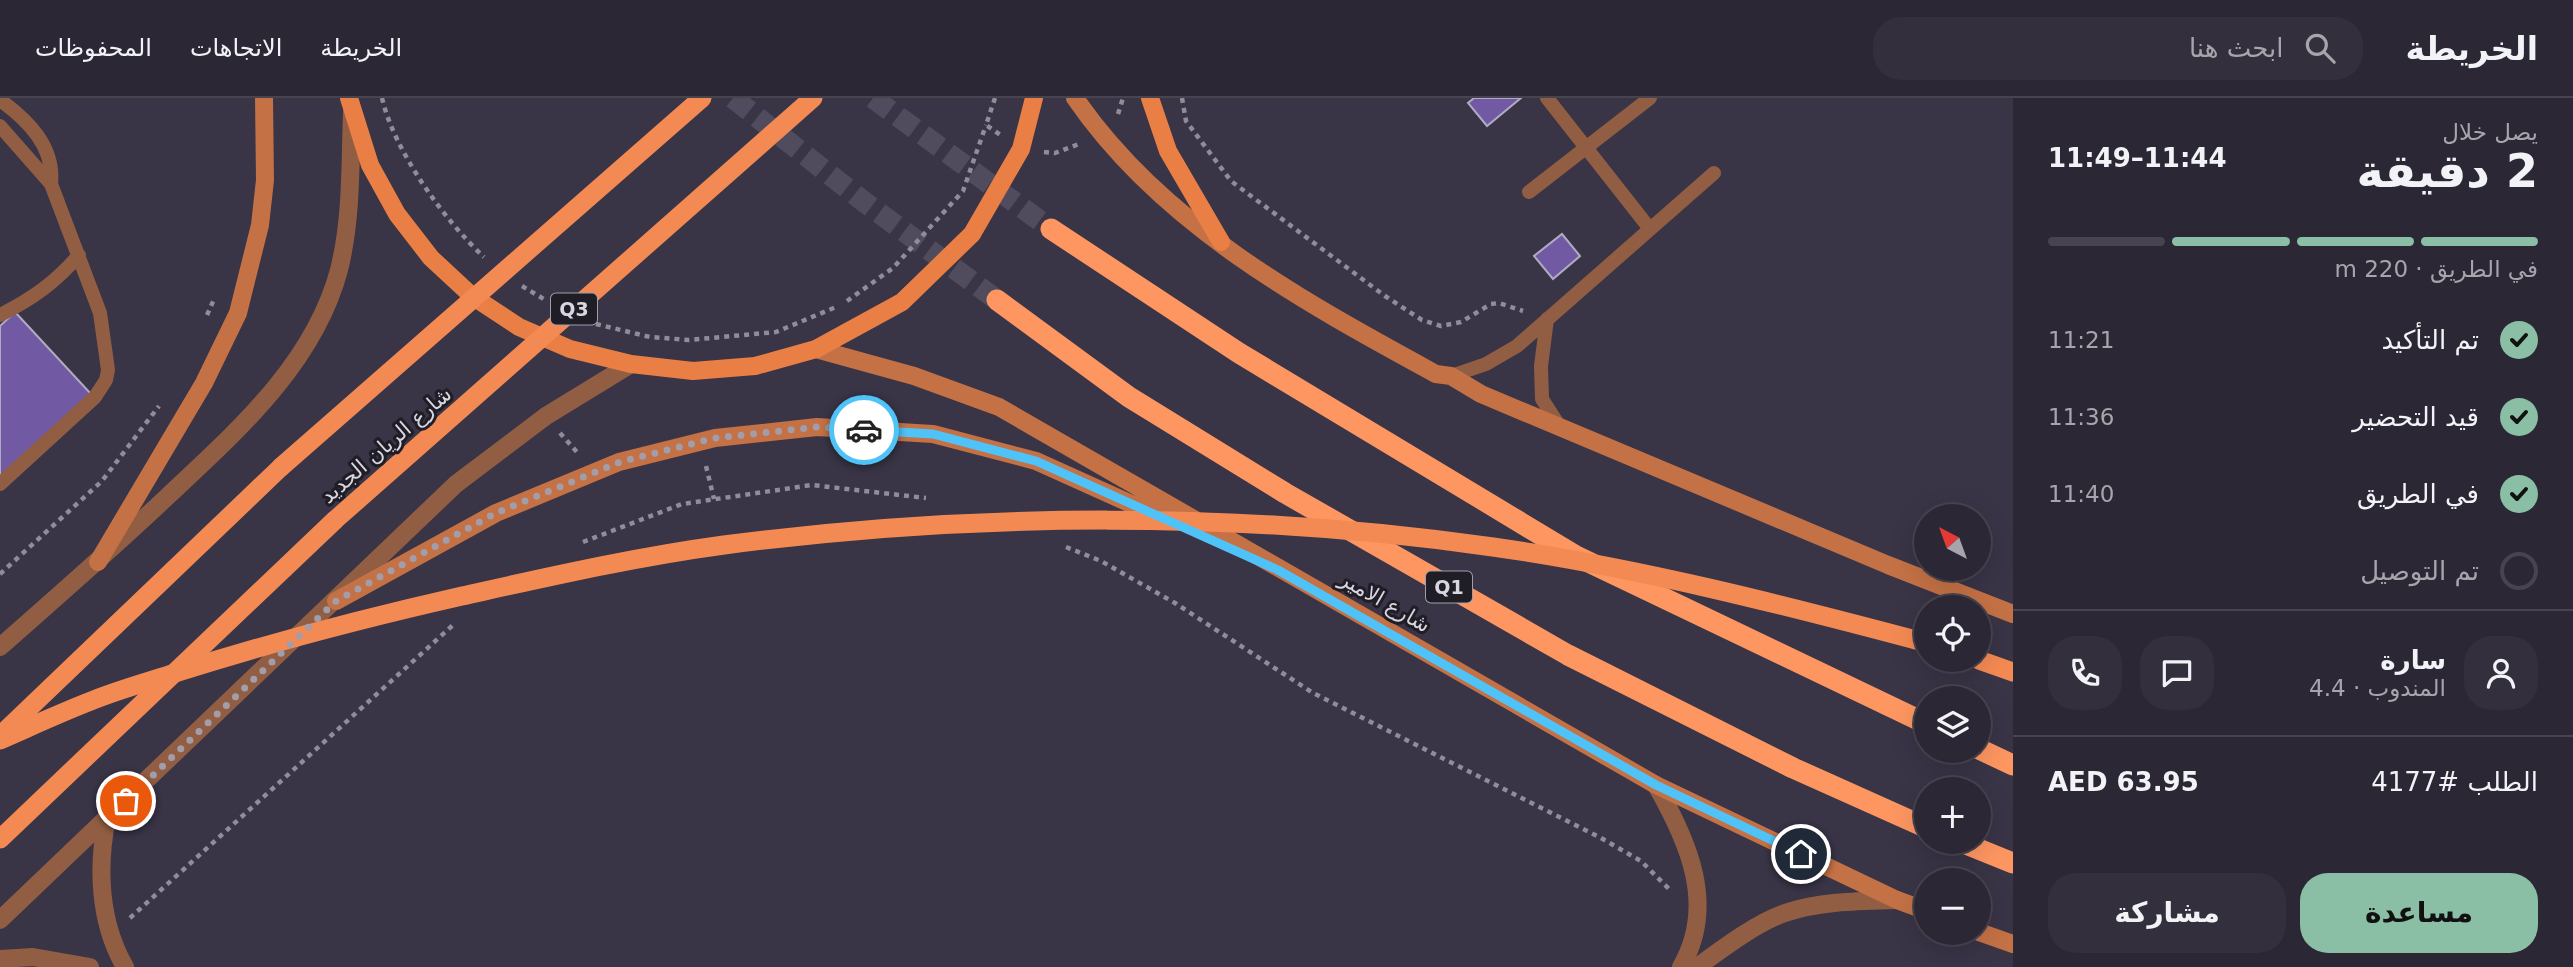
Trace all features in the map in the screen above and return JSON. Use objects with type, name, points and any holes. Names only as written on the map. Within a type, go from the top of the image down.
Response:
[{"type":"highway","points":[[0,738],[281,467],[702,98]]},
{"type":"highway","name":"شارع الريان الجديد","points":[[0,839],[335,520],[813,98]]},
{"type":"highway","points":[[1051,229],[1239,354],[1576,556],[1914,718]]},
{"type":"highway","name":"Q1","points":[[997,300],[1129,397],[1284,493],[1568,655],[1793,768],[1914,822]]},
{"type":"highway","points":[[0,738],[107,696],[245,650],[382,614],[568,572],[722,545],[908,527],[1086,521],[1274,526],[1402,536],[1494,547],[1648,575],[1787,606],[1914,640]]},
{"type":"highway","points":[[1991,664],[2013,672]]},
{"type":"highway","points":[[1991,755],[2013,765]]},
{"type":"highway","points":[[1991,854],[2013,863]]},
{"type":"main road","points":[[98,562],[204,383],[238,313],[251,270],[261,214],[266,134],[264,98]]},
{"type":"main road","points":[[351,105],[377,177],[397,214],[431,258],[472,296],[519,327],[570,349],[631,364],[693,371],[755,366],[816,349],[902,302],[972,234],[1021,149],[1034,98]]},
{"type":"main road","points":[[1075,98],[1096,128],[1148,183],[1221,243],[1283,288],[1341,322],[1436,374],[1451,376],[1481,394],[1888,565],[2013,614]]},
{"type":"main road","points":[[1150,98],[1168,150],[1221,243]]},
{"type":"main road","name":"شارع الامير","points":[[816,349],[914,376],[999,407],[1278,570],[1656,785],[1914,906]]},
{"type":"main road","points":[[336,601],[496,513],[620,462],[698,442],[817,427],[933,434],[1036,461],[1278,570]]},
{"type":"main road","points":[[1991,936],[2013,944]]},
{"type":"street","points":[[0,647],[98,562],[235,431],[291,368],[317,326],[338,270],[346,223],[351,105]]},
{"type":"street","points":[[0,920],[456,484],[546,416],[631,364]]},
{"type":"street","points":[[1656,785],[1681,828],[1698,890],[1699,923],[1681,967]]},
{"type":"street","points":[[107,818],[101,877],[111,934],[125,967]]},
{"type":"street","points":[[1696,967],[1726,946],[1783,914],[1838,901],[1897,900]]},
{"type":"street","points":[[0,959],[33,957],[90,967]]},
{"type":"lane","points":[[1547,98],[1650,229]]},
{"type":"lane","points":[[1529,192],[1650,98]]},
{"type":"lane","points":[[5,102],[41,140],[51,165],[51,184]]},
{"type":"lane","points":[[0,126],[51,184],[103,324],[108,360],[106,380],[95,397],[0,484]]},
{"type":"lane","points":[[1451,376],[1486,364],[1517,346],[1714,173]]},
{"type":"lane","points":[[0,315],[40,294],[54,283],[79,255]]},
{"type":"lane","points":[[1547,319],[1541,366],[1542,399],[1560,427]]},
{"type":"path","points":[[382,98],[386,117],[432,199],[482,256],[493,264]]},
{"type":"path","points":[[1182,98],[1186,121],[1231,181],[1385,296],[1422,320],[1441,326],[1461,322],[1491,303],[1499,303],[1547,319]]},
{"type":"path","points":[[570,349],[592,323],[650,337],[689,340],[776,332],[841,306],[893,268],[963,191],[986,125]]},
{"type":"path","points":[[514,280],[536,296],[558,307]]},
{"type":"path","points":[[202,326],[217,291]]},
{"type":"path","points":[[0,574],[102,481],[167,395]]},
{"type":"path","points":[[546,416],[576,452],[587,453]]},
{"type":"path","points":[[698,442],[714,499]]},
{"type":"path","points":[[582,542],[682,504],[813,485],[936,499]]},
{"type":"path","points":[[1063,546],[1101,561],[1175,603],[1313,693],[1601,838],[1641,861],[1699,923]]},
{"type":"path","points":[[111,934],[457,621]]},
{"type":"building","points":[[1474,98],[1521,98],[1487,126],[1468,103]]},
{"type":"building","points":[[1562,234],[1580,256],[1553,279],[1534,256]]},
{"type":"building","points":[[15,312],[91,394],[0,478],[0,326]]},
{"type":"tunnel","points":[[733,98],[863,201],[997,300]]},
{"type":"tunnel","points":[[873,98],[1051,229]]},
{"type":"way so far","points":[[126,801],[336,601],[496,513],[620,462],[715,438],[817,427],[864,430]]},
{"type":"route","points":[[864,430],[933,434],[1036,461],[1278,570],[1656,785],[1801,854]]}]
